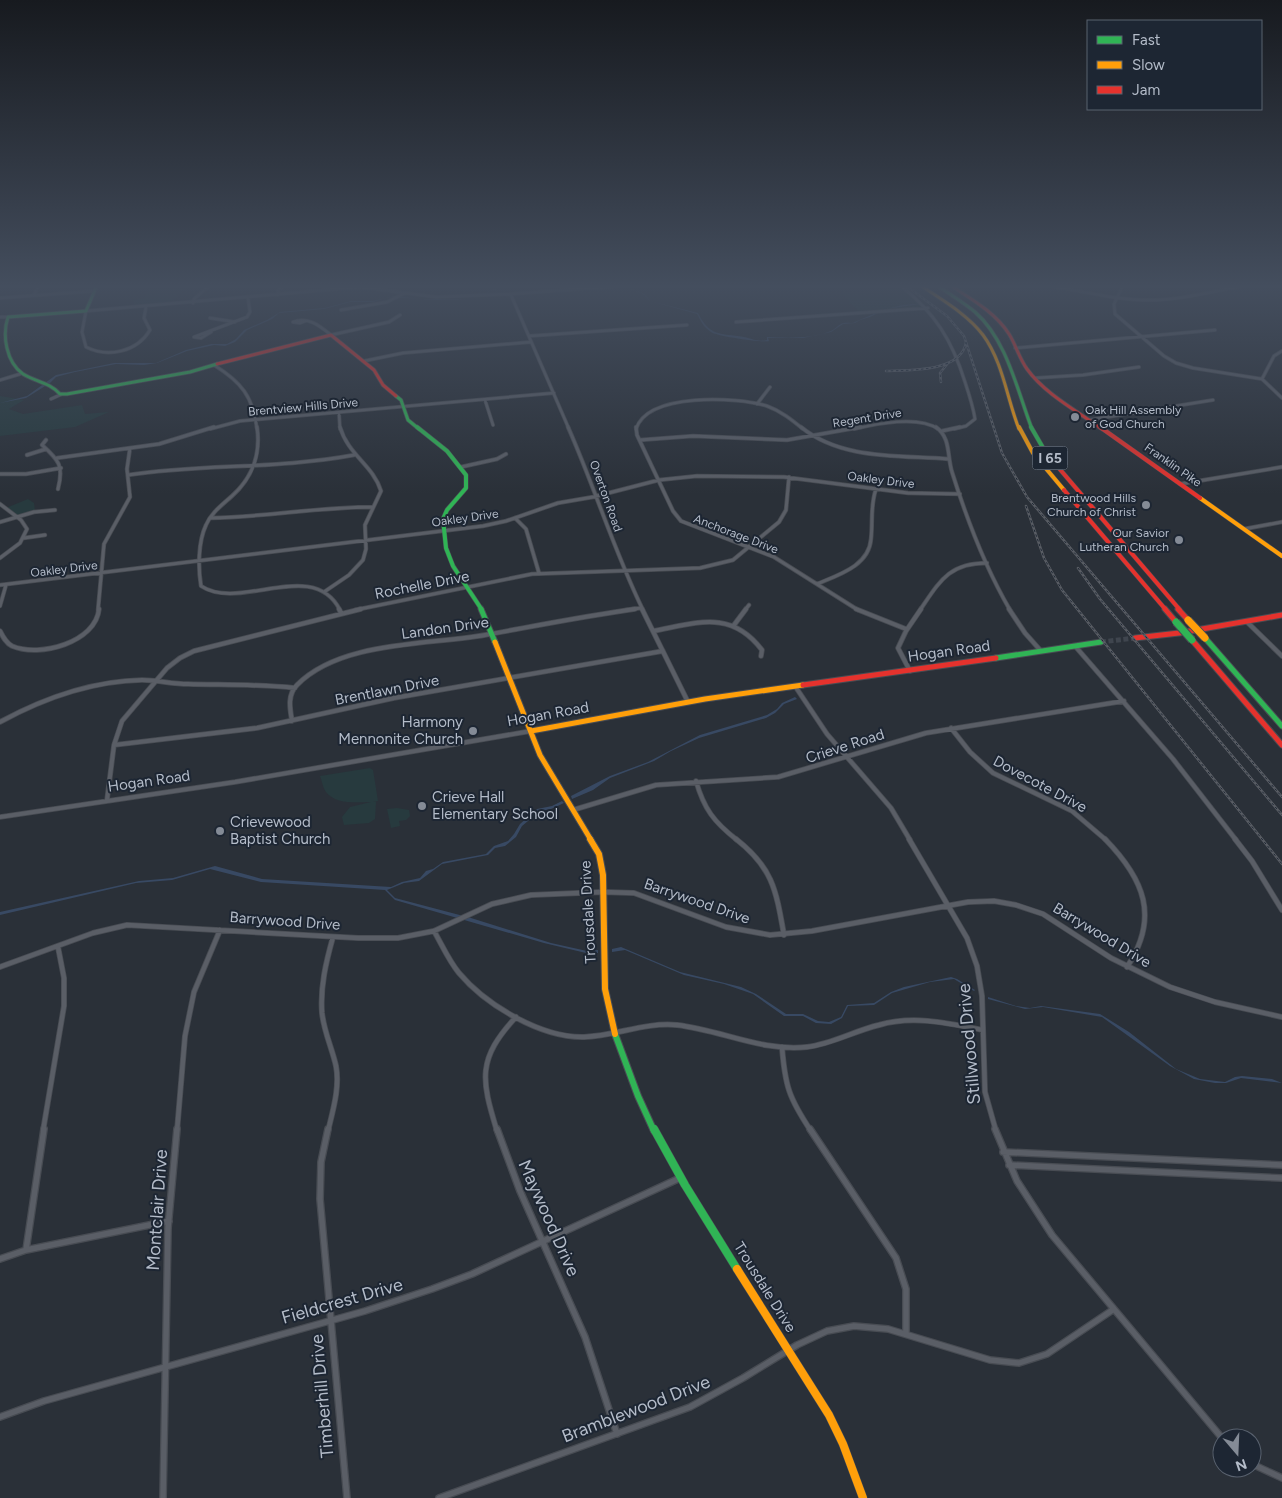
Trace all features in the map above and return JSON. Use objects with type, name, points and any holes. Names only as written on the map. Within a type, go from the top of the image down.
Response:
[{"type":"main road","points":[[8,355],[10,364],[20,374],[57,388],[62,394],[107,388],[214,365],[250,355]]},
{"type":"main road","points":[[356,355],[377,373],[384,386],[399,397],[410,422],[444,448],[461,467],[467,477],[467,484],[445,515],[443,531]]},
{"type":"main road","name":"I 65","points":[[993,355],[1019,429],[1032,452],[1282,745]]},
{"type":"main road","name":"I 65","points":[[1003,355],[1034,435],[1048,456],[1188,620],[1282,726]]},
{"type":"main road","name":"Franklin Pike","points":[[1018,355],[1023,364],[1035,378],[1090,420],[1282,556]]},
{"type":"main road","name":"Trousdale Drive","points":[[443,531],[450,560],[480,604],[540,755],[599,854],[602,867],[605,989],[613,1032],[652,1125],[680,1178],[829,1416],[843,1444],[863,1498]]},
{"type":"main road","points":[[1135,638],[1282,615]]},
{"type":"main road","name":"Hogan Road","points":[[531,731],[688,702],[1102,642]]},
{"type":"street","points":[[364,361],[394,355]]},
{"type":"street","name":"Overton Road","points":[[538,355],[597,496],[624,571],[688,702]]},
{"type":"street","points":[[956,355],[975,416],[973,422],[968,426],[942,431],[946,438],[948,459],[986,563],[1012,615],[1041,651]]},
{"type":"street","points":[[1164,355],[1186,367],[1262,379],[1282,398]]},
{"type":"street","points":[[1262,379],[1276,355]]},
{"type":"street","points":[[214,365],[230,376],[242,388],[255,410],[257,420],[254,465],[242,486],[211,518],[203,532],[201,586],[212,593],[230,594],[297,587],[324,592],[334,600],[341,613]]},
{"type":"street","points":[[1035,378],[1083,375],[1139,367]]},
{"type":"street","points":[[0,380],[20,374]]},
{"type":"street","points":[[757,404],[770,387]]},
{"type":"street","name":"Brentview Hills Drive","points":[[56,458],[167,442],[223,424],[554,393]]},
{"type":"street","points":[[51,399],[62,394]]},
{"type":"street","points":[[485,400],[493,426]]},
{"type":"street","points":[[640,440],[636,430],[639,423],[649,414],[668,404],[696,400],[757,404],[780,412],[812,438],[842,449],[948,459]]},
{"type":"street","points":[[1090,420],[1214,400]]},
{"type":"street","points":[[324,592],[359,566],[365,554],[364,528],[380,494],[380,486],[341,436],[339,413]]},
{"type":"street","name":"Regent Drive","points":[[640,440],[685,436],[785,440],[812,438],[872,425],[901,422],[924,424],[942,431]]},
{"type":"street","points":[[46,440],[42,444],[56,458],[61,468],[62,477],[58,489]]},
{"type":"street","name":"Anchorage Drive","points":[[640,440],[674,514],[681,521],[779,559],[865,614],[906,629]]},
{"type":"street","points":[[0,631],[9,644],[30,649],[51,648],[79,638],[92,628],[97,620],[105,542],[130,497],[127,466],[130,448]]},
{"type":"street","points":[[27,455],[46,449]]},
{"type":"street","points":[[461,467],[497,459],[506,454]]},
{"type":"street","points":[[128,475],[163,469],[322,461],[354,455]]},
{"type":"street","points":[[1180,484],[1282,467]]},
{"type":"street","points":[[0,474],[23,474],[61,468]]},
{"type":"street","points":[[20,481],[23,474]]},
{"type":"street","name":"Oakley Drive","points":[[0,585],[365,539],[487,526],[551,505],[597,496],[659,480],[715,476],[789,477],[915,493],[960,494]]},
{"type":"street","name":"Rochelle Drive","points":[[107,800],[114,745],[117,732],[124,717],[174,663],[194,651],[341,613],[539,574],[714,566],[733,560],[782,519],[786,510],[789,477]]},
{"type":"street","points":[[818,584],[854,566],[867,553],[871,538],[870,508],[876,488]]},
{"type":"street","points":[[0,504],[17,516],[26,526],[24,538],[16,547],[0,558]]},
{"type":"street","points":[[211,518],[251,518],[335,508],[373,507]]},
{"type":"street","points":[[0,522],[36,511],[56,510]]},
{"type":"street","points":[[515,518],[526,529],[539,574]]},
{"type":"street","points":[[1244,528],[1282,522]]},
{"type":"street","points":[[24,538],[46,535]]},
{"type":"street","points":[[910,671],[898,650],[900,640],[906,629],[951,571],[965,565],[986,563]]},
{"type":"street","points":[[0,606],[6,585]]},
{"type":"street","points":[[734,625],[749,604]]},
{"type":"street","name":"Landon Drive","points":[[294,688],[316,671],[362,653],[641,608]]},
{"type":"street","points":[[1245,621],[1282,656]]},
{"type":"street","points":[[653,631],[708,622],[734,625],[745,629],[751,635],[761,649],[761,656]]},
{"type":"street","points":[[1075,646],[1162,744],[1267,883],[1282,910]]},
{"type":"street","name":"Brentlawn Drive","points":[[114,745],[237,731],[292,721],[394,698],[663,650]]},
{"type":"street","points":[[0,722],[35,704],[70,692],[122,682],[156,681],[187,684],[239,682],[294,688],[290,699],[292,721]]},
{"type":"street","name":"Stillwood Drive","points":[[795,686],[818,722],[891,808],[967,938],[977,968],[982,996],[985,1092],[995,1129],[1009,1165],[1042,1221],[1214,1428]]},
{"type":"street","name":"Crieve Road","points":[[573,810],[661,784],[778,777],[906,738],[951,728],[1124,701]]},
{"type":"street","name":"Dovecote Drive","points":[[951,728],[968,752],[982,765],[1008,782],[1076,814],[1101,834],[1116,851],[1140,891],[1146,914],[1142,938],[1127,967]]},
{"type":"street","name":"Hogan Road","points":[[0,817],[236,782],[531,731]]},
{"type":"street","points":[[696,782],[701,801],[708,814],[723,830],[753,854],[768,873],[775,888],[784,935]]},
{"type":"street","name":"Barrywood Drive","points":[[0,967],[86,935],[121,926],[142,925],[385,939],[434,931],[498,902],[524,896],[603,892],[640,894],[740,931],[784,935],[812,932],[949,905],[990,900],[1016,904],[1034,910],[1052,919],[1091,946],[1127,967],[1193,996],[1282,1016]]},
{"type":"street","name":"Montclair Drive","points":[[163,1498],[169,1221],[187,1023],[196,987],[220,930]]},
{"type":"street","points":[[434,931],[452,963],[462,976],[516,1017],[541,1030],[559,1036],[583,1037],[650,1024],[670,1025],[782,1048],[825,1044],[872,1027],[902,1020],[926,1020],[983,1030]]},
{"type":"street","name":"Timberhill Drive","points":[[333,937],[321,990],[324,1026],[337,1078],[333,1111],[322,1155],[320,1184],[330,1320],[347,1498]]},
{"type":"street","points":[[26,1250],[32,1199],[64,1006],[64,978],[58,947]]},
{"type":"street","name":"Maywood Drive","points":[[516,1017],[490,1049],[485,1079],[490,1107],[506,1159],[585,1336],[604,1387],[617,1434]]},
{"type":"street","points":[[782,1048],[785,1081],[799,1114],[881,1233],[900,1266],[908,1297],[906,1334]]},
{"type":"street","points":[[1003,1152],[1282,1165]]},
{"type":"street","points":[[1009,1165],[1282,1178]]},
{"type":"street","name":"Fieldcrest Drive","points":[[0,1417],[44,1401],[330,1320],[445,1284],[542,1242],[680,1178]]},
{"type":"street","points":[[0,1259],[26,1250],[169,1221]]},
{"type":"street","name":"Bramblewood Drive","points":[[439,1498],[617,1434],[709,1398],[816,1335],[844,1327],[875,1327],[906,1334],[987,1359],[1011,1363],[1026,1362],[1052,1350],[1114,1309]]},
{"type":"street","points":[[1262,1469],[1282,1478]]},
{"type":"green space","points":[[0,396],[24,400],[9,409],[23,414],[82,405],[85,414],[109,412],[75,427],[0,436]]},
{"type":"green space","points":[[28,499],[34,503],[35,511],[17,516],[6,508]]},
{"type":"green space","points":[[370,768],[373,770],[378,801],[373,802],[376,802],[375,819],[369,823],[344,825],[342,817],[350,807],[371,802],[347,802],[335,799],[326,792],[320,776]]},
{"type":"green space","points":[[387,809],[409,810],[410,816],[406,820],[399,821],[400,826],[391,828]]},
{"type":"water","points":[[177,355],[157,363],[144,365],[116,364],[56,377],[26,398],[0,403],[27,396],[56,375],[114,363],[156,363]]},
{"type":"water","points":[[795,697],[797,699],[784,704],[775,713],[766,718],[699,738],[654,761],[610,778],[593,790],[572,799],[571,796],[610,776],[648,762],[700,735],[767,715],[777,709],[782,703]]},
{"type":"water","points":[[562,801],[564,803],[551,809],[540,811],[522,826],[516,837],[505,846],[495,848],[488,855],[442,864],[419,881],[404,883],[387,890],[395,898],[471,918],[551,943],[587,951],[598,950],[598,953],[586,953],[544,943],[395,900],[385,890],[261,882],[210,869],[172,880],[136,883],[0,915],[0,912],[139,881],[173,878],[215,866],[262,879],[391,887],[402,882],[420,878],[426,871],[433,869],[443,862],[486,854],[494,846],[508,841],[520,824],[537,809],[552,806]]},
{"type":"water","points":[[621,947],[680,972],[741,987],[756,994],[786,1014],[803,1014],[818,1021],[829,1022],[841,1017],[847,1005],[874,1003],[891,992],[904,987],[951,977],[975,990],[954,979],[930,982],[892,993],[874,1005],[848,1006],[842,1018],[831,1024],[816,1023],[803,1016],[784,1016],[753,994],[724,984],[684,975],[625,950],[612,952],[612,949]]},
{"type":"water","points":[[988,997],[1016,1006],[1030,1008],[1041,1006],[1100,1014],[1129,1032],[1176,1069],[1200,1079],[1225,1082],[1242,1076],[1272,1079],[1282,1083],[1241,1078],[1226,1083],[1194,1079],[1170,1066],[1102,1017],[1043,1007],[1025,1009],[988,999]]},
{"type":"tunnel","points":[[1101,642],[1135,638]]},
{"type":"railway","points":[[886,371],[934,367],[945,364],[959,355]]},
{"type":"railway","points":[[970,355],[1002,453],[1027,497],[1282,797]]},
{"type":"railway","points":[[941,382],[940,373],[948,363]]},
{"type":"railway","points":[[1026,506],[1044,558],[1062,590],[1282,864]]},
{"type":"railway","points":[[1078,568],[1100,599],[1282,815]]},
{"type":"traffic: fast","points":[[10,355],[17,369],[24,375],[47,383],[60,394],[190,372],[217,364]]},
{"type":"traffic: fast","points":[[1004,355],[1034,435],[1046,453]]},
{"type":"traffic: fast","points":[[396,396],[401,400],[408,420],[447,451],[466,475],[466,488],[447,510],[443,519],[446,548],[453,566],[481,608],[495,642]]},
{"type":"traffic: fast","points":[[1176,622],[1192,640]]},
{"type":"traffic: fast","points":[[1205,638],[1282,726]]},
{"type":"traffic: fast","points":[[996,658],[1101,642]]},
{"type":"traffic: fast","points":[[615,1034],[625,1065],[652,1126],[685,1185],[737,1269]]},
{"type":"traffic: slow","points":[[993,355],[1023,437],[1039,461],[1064,490]]},
{"type":"traffic: slow","points":[[1200,498],[1282,556]]},
{"type":"traffic: slow","points":[[1188,620],[1205,638]]},
{"type":"traffic: slow","points":[[495,642],[540,755],[599,854],[603,875],[605,989],[615,1034]]},
{"type":"traffic: slow","points":[[531,731],[705,699],[803,685]]},
{"type":"traffic: slow","points":[[737,1269],[829,1415],[843,1444],[863,1498]]},
{"type":"traffic: jam","points":[[217,364],[253,355]]},
{"type":"traffic: jam","points":[[355,355],[374,370],[383,385],[396,396]]},
{"type":"traffic: jam","points":[[1020,355],[1026,368],[1046,389],[1200,498]]},
{"type":"traffic: jam","points":[[1046,453],[1188,620]]},
{"type":"traffic: jam","points":[[1064,490],[1176,622]]},
{"type":"traffic: jam","points":[[1135,638],[1179,633],[1282,615]]},
{"type":"traffic: jam","points":[[1192,640],[1282,745]]},
{"type":"traffic: jam","points":[[803,685],[996,658]]},
{"type":"place","name":"Oak Hill Assembly of God Church","points":[[1075,417]]},
{"type":"place","name":"Brentwood Hills Church of Christ","points":[[1146,505]]},
{"type":"place","name":"Our Savior Lutheran Church","points":[[1179,540]]},
{"type":"place","name":"Harmony Mennonite Church","points":[[473,731]]},
{"type":"place","name":"Crieve Hall Elementary School","points":[[422,806]]},
{"type":"place","name":"Crievewood Baptist Church","points":[[220,831]]}]
